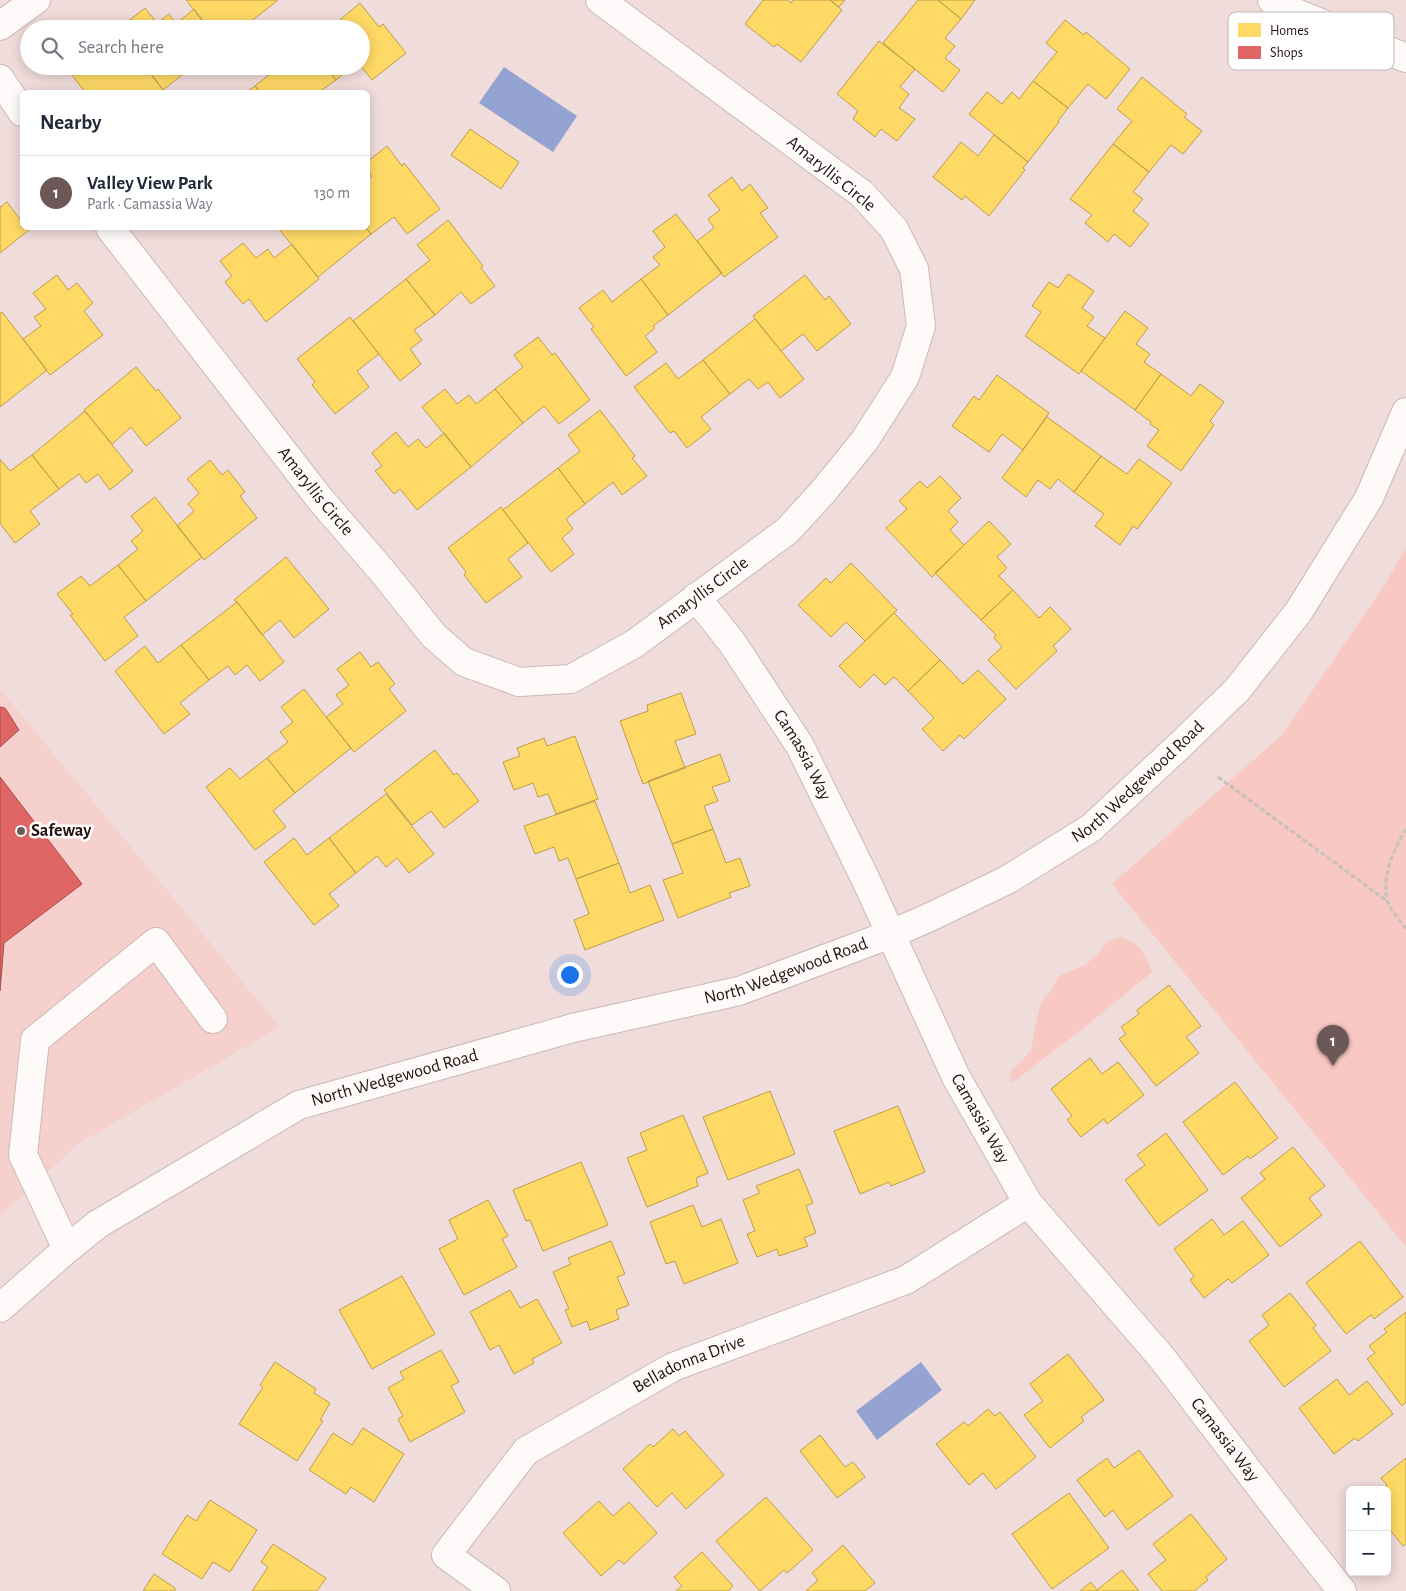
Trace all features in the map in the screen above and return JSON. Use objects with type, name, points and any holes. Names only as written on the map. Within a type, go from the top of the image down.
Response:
[{"type":"street","points":[[0,26],[36,0]]},
{"type":"street","name":"Amaryllis Circle","points":[[112,230],[320,499],[383,572],[434,636],[464,662],[519,682],[571,679],[634,644],[787,531],[822,493],[866,440],[905,377],[921,326],[914,269],[894,230],[862,194],[600,0]]},
{"type":"street","points":[[1272,0],[1294,12]]},
{"type":"street","points":[[1394,53],[1406,58]]},
{"type":"street","points":[[0,79],[20,109]]},
{"type":"street","name":"North Wedgewood Road","points":[[0,1308],[66,1249],[98,1224],[300,1105],[574,1028],[739,991],[891,934],[1007,880],[1091,828],[1237,690],[1299,611],[1369,498],[1406,412]]},
{"type":"street","name":"Camassia Way","points":[[696,597],[733,644],[800,746],[865,878],[956,1077],[1028,1203],[1162,1358],[1279,1512],[1342,1591]]},
{"type":"street","points":[[66,1249],[23,1155],[35,1040],[156,942],[213,1019]]},
{"type":"street","name":"Belladonna Drive","points":[[496,1591],[446,1555],[526,1451],[673,1367],[906,1280],[1028,1203]]},
{"type":"path","points":[[1218,777],[1387,901],[1406,929]]},
{"type":"path","points":[[1387,901],[1386,873],[1406,829]]},
{"type":"shaded area","points":[[1406,548],[1406,1247],[1112,884],[1282,735],[1384,586]]},
{"type":"shaded area","points":[[0,689],[280,1027],[78,1144],[0,1216]]},
{"type":"shaded area","points":[[1121,937],[1138,946],[1152,972],[1012,1083],[1009,1073],[1031,1050],[1039,1010],[1043,1000],[1059,976],[1085,965],[1098,954],[1108,941]]},
{"type":"water","points":[[504,67],[577,116],[553,152],[479,103]]},
{"type":"water","points":[[921,1362],[942,1390],[877,1440],[856,1411]]},
{"type":"building: Homes","points":[[186,0],[277,0],[253,20],[202,20]]},
{"type":"building: Homes","points":[[763,0],[787,0],[791,3],[793,0],[830,0],[842,10],[801,62],[777,44],[774,47],[745,24]]},
{"type":"building: Homes","points":[[830,0],[845,0],[839,7]]},
{"type":"building: Homes","points":[[918,0],[938,0],[961,19],[945,38],[955,46],[945,58],[960,70],[943,92],[883,43]]},
{"type":"building: Homes","points":[[938,0],[975,0],[961,19]]},
{"type":"building: Homes","points":[[360,3],[379,27],[383,24],[406,53],[372,80],[368,75],[370,75],[370,20],[340,20]]},
{"type":"building: Homes","points":[[145,8],[155,20],[130,20]]},
{"type":"building: Homes","points":[[194,9],[202,20],[181,20]]},
{"type":"building: Homes","points":[[169,14],[173,20],[161,20]]},
{"type":"building: Homes","points":[[1065,20],[1084,35],[1086,32],[1130,69],[1106,99],[1088,84],[1068,108],[1033,81],[1057,52],[1046,43]]},
{"type":"building: Homes","points":[[879,41],[915,69],[900,87],[909,94],[899,108],[915,119],[897,141],[881,129],[875,137],[853,119],[858,111],[837,94]]},
{"type":"building: Homes","points":[[72,75],[152,75],[163,90],[83,90]]},
{"type":"building: Homes","points":[[152,75],[182,75],[163,90]]},
{"type":"building: Homes","points":[[269,75],[332,75],[336,80],[322,90],[258,90],[255,86]]},
{"type":"building: Homes","points":[[332,75],[342,75],[336,80]]},
{"type":"building: Homes","points":[[1142,77],[1187,114],[1184,117],[1202,131],[1183,154],[1171,145],[1149,172],[1113,144],[1132,121],[1117,109]]},
{"type":"building: Homes","points":[[1033,81],[1068,108],[1028,162],[969,114],[987,92],[1002,104],[1012,92],[1019,99]]},
{"type":"building: Homes","points":[[255,86],[258,90],[249,90]]},
{"type":"building: Homes","points":[[470,129],[519,162],[501,189],[451,155]]},
{"type":"building: Homes","points":[[994,135],[1028,162],[1023,168],[1025,170],[989,216],[965,196],[962,200],[933,177],[961,142],[978,156]]},
{"type":"building: Homes","points":[[1113,144],[1149,172],[1133,192],[1143,199],[1133,211],[1149,224],[1130,247],[1114,234],[1108,242],[1085,223],[1092,215],[1070,199]]},
{"type":"building: Homes","points":[[387,146],[402,166],[404,163],[440,209],[407,234],[394,217],[371,234],[368,230],[370,230],[370,178],[372,177],[370,174],[370,159]]},
{"type":"building: Homes","points":[[732,177],[742,191],[750,184],[768,208],[760,213],[778,237],[724,277],[697,241],[714,228],[708,219],[720,210],[708,195]]},
{"type":"building: Homes","points":[[7,202],[20,219],[20,230],[29,230],[0,253],[0,206]]},
{"type":"building: Homes","points":[[676,214],[722,273],[668,315],[641,279],[660,265],[653,257],[665,247],[653,231]]},
{"type":"building: Homes","points":[[448,220],[483,266],[481,268],[495,286],[471,304],[461,292],[435,315],[406,279],[430,260],[417,245]]},
{"type":"building: Homes","points":[[280,230],[368,230],[371,234],[318,277]]},
{"type":"building: Homes","points":[[243,243],[256,258],[268,249],[274,258],[292,244],[319,279],[266,322],[249,299],[243,304],[225,282],[232,276],[220,261]]},
{"type":"building: Homes","points":[[1068,274],[1094,291],[1082,308],[1094,317],[1087,326],[1105,338],[1079,374],[1025,336],[1041,312],[1032,306],[1049,282],[1058,288]]},
{"type":"building: Homes","points":[[57,275],[68,290],[77,283],[93,303],[84,311],[103,335],[50,375],[23,339],[41,326],[34,317],[46,309],[33,293]]},
{"type":"building: Homes","points":[[805,275],[825,300],[829,296],[851,324],[817,351],[803,334],[781,351],[753,316]]},
{"type":"building: Homes","points":[[406,279],[435,315],[414,330],[422,340],[410,349],[421,364],[400,381],[353,321]]},
{"type":"building: Homes","points":[[641,279],[668,315],[653,326],[655,328],[645,336],[657,352],[626,376],[591,329],[594,327],[579,308],[603,290],[612,302]]},
{"type":"building: Homes","points":[[1125,311],[1148,328],[1136,344],[1150,354],[1144,362],[1161,374],[1135,410],[1081,371]]},
{"type":"building: Homes","points":[[2,312],[47,370],[0,407],[0,313]]},
{"type":"building: Homes","points":[[350,317],[379,354],[357,371],[369,387],[335,414],[312,385],[315,382],[297,359]]},
{"type":"building: Homes","points":[[755,319],[804,379],[780,398],[768,382],[758,389],[749,379],[730,394],[703,360]]},
{"type":"building: Homes","points":[[538,337],[552,355],[555,353],[590,400],[559,424],[544,406],[523,423],[495,389],[523,367],[514,355]]},
{"type":"building: Homes","points":[[703,360],[730,394],[701,417],[711,429],[687,448],[674,431],[670,433],[634,387],[666,363],[678,379]]},
{"type":"building: Homes","points":[[136,367],[156,391],[158,389],[181,418],[146,446],[131,427],[112,444],[84,410]]},
{"type":"building: Homes","points":[[1161,374],[1191,396],[1200,384],[1224,402],[1210,421],[1214,425],[1181,471],[1147,446],[1159,430],[1135,410]]},
{"type":"building: Homes","points":[[997,375],[1049,413],[1023,450],[1002,434],[989,452],[952,426],[974,396],[979,400]]},
{"type":"building: Homes","points":[[445,389],[457,404],[469,395],[476,404],[495,389],[523,423],[471,467],[422,407]]},
{"type":"building: Homes","points":[[600,410],[635,456],[632,458],[647,476],[622,495],[613,482],[585,504],[558,468],[580,451],[568,435]]},
{"type":"building: Homes","points":[[85,411],[133,471],[110,490],[98,474],[86,483],[79,474],[59,489],[32,455]]},
{"type":"building: Homes","points":[[1047,417],[1101,456],[1074,492],[1058,479],[1050,489],[1038,480],[1026,497],[1002,478]]},
{"type":"building: Homes","points":[[396,432],[408,447],[418,439],[426,448],[444,433],[471,467],[417,510],[400,489],[394,494],[375,471],[382,466],[372,453]]},
{"type":"building: Homes","points":[[32,455],[59,489],[30,511],[40,524],[15,543],[0,523],[0,459],[10,471]]},
{"type":"building: Homes","points":[[1101,456],[1127,474],[1139,459],[1172,483],[1137,529],[1133,526],[1120,545],[1095,526],[1104,514],[1074,492]]},
{"type":"building: Homes","points":[[210,460],[222,475],[228,470],[245,492],[240,496],[257,518],[204,560],[177,526],[194,511],[188,504],[199,493],[187,479]]},
{"type":"building: Homes","points":[[558,468],[585,504],[566,519],[573,529],[562,538],[574,554],[551,572],[503,510]]},
{"type":"building: Homes","points":[[940,476],[961,498],[948,511],[958,522],[950,530],[964,545],[932,577],[886,528],[907,509],[899,501],[920,481],[927,488]]},
{"type":"building: Homes","points":[[155,497],[202,557],[146,601],[118,565],[138,549],[131,541],[143,531],[131,516]]},
{"type":"building: Homes","points":[[501,507],[528,543],[508,559],[522,577],[486,603],[464,575],[466,572],[448,548]]},
{"type":"building: Homes","points":[[989,521],[1011,544],[997,557],[1007,568],[999,576],[1013,590],[981,620],[935,573]]},
{"type":"building: Homes","points":[[286,557],[329,609],[294,638],[280,620],[262,635],[234,600]]},
{"type":"building: Homes","points":[[851,563],[897,610],[865,641],[846,622],[831,637],[798,605],[826,578],[831,583]]},
{"type":"building: Homes","points":[[118,565],[146,601],[124,617],[138,636],[105,661],[70,615],[73,614],[57,594],[81,576],[90,586]]},
{"type":"building: Homes","points":[[1013,590],[1039,618],[1050,607],[1071,629],[1053,646],[1057,651],[1016,689],[988,660],[1002,647],[994,638],[996,635],[981,620]]},
{"type":"building: Homes","points":[[237,602],[284,662],[260,681],[247,665],[235,675],[228,666],[209,680],[181,645]]},
{"type":"building: Homes","points":[[894,613],[940,660],[908,691],[894,677],[885,685],[874,674],[860,688],[839,666]]},
{"type":"building: Homes","points":[[181,645],[209,680],[180,703],[190,714],[164,734],[115,671],[145,646],[158,663]]},
{"type":"building: Homes","points":[[360,652],[371,667],[378,662],[395,684],[389,689],[406,711],[354,752],[326,717],[343,704],[336,695],[349,685],[337,669]]},
{"type":"building: Homes","points":[[940,660],[963,684],[978,670],[1006,699],[964,739],[960,735],[943,751],[922,729],[934,718],[908,691]]},
{"type":"building: Homes","points":[[304,689],[351,748],[295,793],[267,758],[288,742],[280,732],[293,722],[281,707]]},
{"type":"building: Homes","points":[[681,693],[696,734],[675,741],[685,768],[643,784],[620,721],[648,711],[647,705]]},
{"type":"building: Homes","points":[[575,736],[598,799],[556,814],[548,794],[538,797],[533,783],[514,790],[503,762],[520,756],[517,748],[544,738],[547,746]]},
{"type":"building: Homes","points":[[435,750],[454,775],[457,773],[479,801],[444,828],[431,811],[412,825],[384,790]]},
{"type":"building: Homes","points":[[720,754],[730,781],[712,787],[718,801],[704,806],[713,829],[672,844],[648,781]]},
{"type":"building: Homes","points":[[267,758],[295,793],[273,811],[286,827],[255,850],[206,787],[230,768],[240,779]]},
{"type":"building: Homes","points":[[386,794],[434,854],[409,873],[397,858],[386,867],[377,856],[356,873],[329,838]]},
{"type":"building: Homes","points":[[595,801],[619,863],[576,879],[568,858],[559,861],[554,847],[535,854],[524,826]]},
{"type":"building: Homes","points":[[713,829],[726,863],[740,858],[750,886],[729,893],[731,897],[678,918],[663,880],[683,873],[672,844]]},
{"type":"building: Homes","points":[[294,838],[307,855],[329,838],[356,873],[329,894],[339,906],[314,925],[264,862]]},
{"type":"building: Homes","points":[[619,863],[630,893],[650,885],[664,920],[585,950],[574,920],[589,914],[576,879]]},
{"type":"building: Homes","points":[[1169,985],[1201,1026],[1186,1037],[1199,1053],[1156,1086],[1119,1039],[1126,1034],[1121,1027],[1139,1014],[1137,1010]]},
{"type":"building: Homes","points":[[1090,1058],[1102,1074],[1118,1062],[1144,1095],[1107,1124],[1104,1119],[1081,1137],[1067,1120],[1072,1116],[1051,1089]]},
{"type":"building: Homes","points":[[1235,1082],[1278,1138],[1250,1159],[1248,1156],[1223,1175],[1183,1122]]},
{"type":"building: Homes","points":[[770,1091],[795,1154],[728,1180],[703,1117]]},
{"type":"building: Homes","points":[[898,1106],[925,1172],[891,1186],[889,1182],[860,1194],[834,1131]]},
{"type":"building: Homes","points":[[683,1115],[708,1173],[696,1178],[698,1186],[647,1207],[627,1158],[647,1150],[640,1133]]},
{"type":"building: Homes","points":[[1166,1133],[1208,1190],[1159,1226],[1125,1180],[1145,1165],[1137,1155]]},
{"type":"building: Homes","points":[[1293,1147],[1325,1186],[1309,1198],[1322,1215],[1280,1247],[1241,1198],[1265,1179],[1260,1173]]},
{"type":"building: Homes","points":[[581,1162],[608,1225],[543,1251],[530,1220],[526,1221],[513,1190]]},
{"type":"building: Homes","points":[[799,1169],[813,1203],[806,1206],[816,1233],[804,1238],[808,1246],[779,1256],[777,1249],[757,1257],[747,1234],[755,1231],[743,1200],[760,1193],[756,1186]]},
{"type":"building: Homes","points":[[488,1200],[508,1236],[502,1239],[517,1267],[464,1295],[439,1249],[458,1239],[449,1220]]},
{"type":"building: Homes","points":[[693,1205],[702,1227],[721,1219],[738,1263],[684,1284],[675,1261],[666,1264],[650,1222]]},
{"type":"building: Homes","points":[[1212,1219],[1224,1235],[1243,1221],[1269,1255],[1232,1283],[1228,1279],[1204,1298],[1190,1280],[1194,1276],[1174,1249]]},
{"type":"building: Homes","points":[[611,1241],[625,1274],[617,1277],[629,1305],[616,1310],[619,1319],[590,1330],[587,1321],[572,1327],[565,1310],[569,1309],[553,1272],[571,1264],[568,1258]]},
{"type":"building: Homes","points":[[1360,1241],[1403,1297],[1374,1319],[1371,1315],[1346,1334],[1306,1283]]},
{"type":"building: Homes","points":[[402,1276],[435,1334],[372,1369],[339,1310]]},
{"type":"building: Homes","points":[[510,1290],[520,1308],[537,1299],[562,1343],[532,1359],[534,1363],[514,1374],[499,1345],[490,1350],[470,1312]]},
{"type":"building: Homes","points":[[1290,1293],[1316,1325],[1313,1328],[1331,1351],[1284,1387],[1249,1341],[1269,1325],[1262,1315]]},
{"type":"building: Homes","points":[[1406,1312],[1406,1402],[1402,1406],[1367,1359],[1375,1353],[1369,1346],[1387,1332],[1384,1329]]},
{"type":"building: Homes","points":[[441,1350],[459,1382],[451,1386],[465,1412],[410,1442],[398,1419],[403,1416],[388,1388],[404,1379],[400,1372]]},
{"type":"building: Homes","points":[[1068,1354],[1104,1400],[1081,1417],[1084,1421],[1050,1448],[1024,1415],[1043,1401],[1030,1384]]},
{"type":"building: Homes","points":[[275,1362],[316,1389],[314,1393],[330,1403],[320,1420],[323,1421],[297,1461],[239,1424],[263,1387],[260,1385]]},
{"type":"building: Homes","points":[[1337,1379],[1349,1395],[1367,1381],[1393,1414],[1358,1441],[1355,1438],[1334,1454],[1299,1408]]},
{"type":"building: Homes","points":[[988,1409],[995,1416],[1000,1412],[1036,1457],[996,1489],[983,1473],[969,1485],[936,1444],[964,1422],[968,1426]]},
{"type":"building: Homes","points":[[363,1428],[404,1454],[374,1502],[351,1487],[346,1494],[309,1470],[333,1433],[352,1445]]},
{"type":"building: Homes","points":[[673,1429],[679,1436],[685,1431],[724,1475],[686,1509],[672,1493],[657,1507],[623,1469],[650,1444],[653,1447]]},
{"type":"building: Homes","points":[[820,1435],[845,1467],[853,1462],[865,1477],[837,1498],[800,1451]]},
{"type":"building: Homes","points":[[1139,1450],[1173,1496],[1127,1530],[1113,1510],[1105,1517],[1077,1480],[1107,1458],[1114,1468]]},
{"type":"building: Homes","points":[[1406,1458],[1406,1544],[1403,1546],[1391,1531],[1391,1486],[1386,1486],[1381,1478]]},
{"type":"building: Homes","points":[[1069,1493],[1109,1548],[1052,1589],[1012,1534]]},
{"type":"building: Homes","points":[[766,1497],[813,1550],[787,1573],[784,1570],[760,1591],[716,1541]]},
{"type":"building: Homes","points":[[210,1500],[257,1530],[230,1572],[213,1562],[202,1579],[162,1554],[187,1515],[196,1521]]},
{"type":"building: Homes","points":[[599,1501],[613,1516],[629,1502],[657,1533],[624,1564],[619,1560],[601,1576],[563,1533]]},
{"type":"building: Homes","points":[[1191,1514],[1227,1559],[1206,1577],[1208,1580],[1194,1591],[1162,1591],[1148,1574],[1166,1560],[1153,1544]]},
{"type":"building: Homes","points":[[273,1544],[326,1578],[317,1591],[252,1591],[268,1567],[261,1562]]},
{"type":"building: Homes","points":[[843,1545],[875,1583],[865,1591],[806,1591],[818,1580],[812,1573]]},
{"type":"building: Homes","points":[[702,1552],[733,1586],[728,1591],[676,1591],[682,1586],[674,1577]]},
{"type":"building: Homes","points":[[1122,1570],[1139,1591],[1080,1591],[1091,1582],[1097,1590]]},
{"type":"building: Homes","points":[[154,1574],[175,1588],[175,1591],[143,1591]]},
{"type":"building: Shops","points":[[0,707],[5,708],[19,730],[0,747]]},
{"type":"building: Shops","name":"Safeway","points":[[0,777],[82,884],[4,943],[0,991]]},
{"type":"place","name":"Safeway","points":[[21,831]]},
{"type":"place","name":"Valley View Park","points":[[1333,1066]]}]
